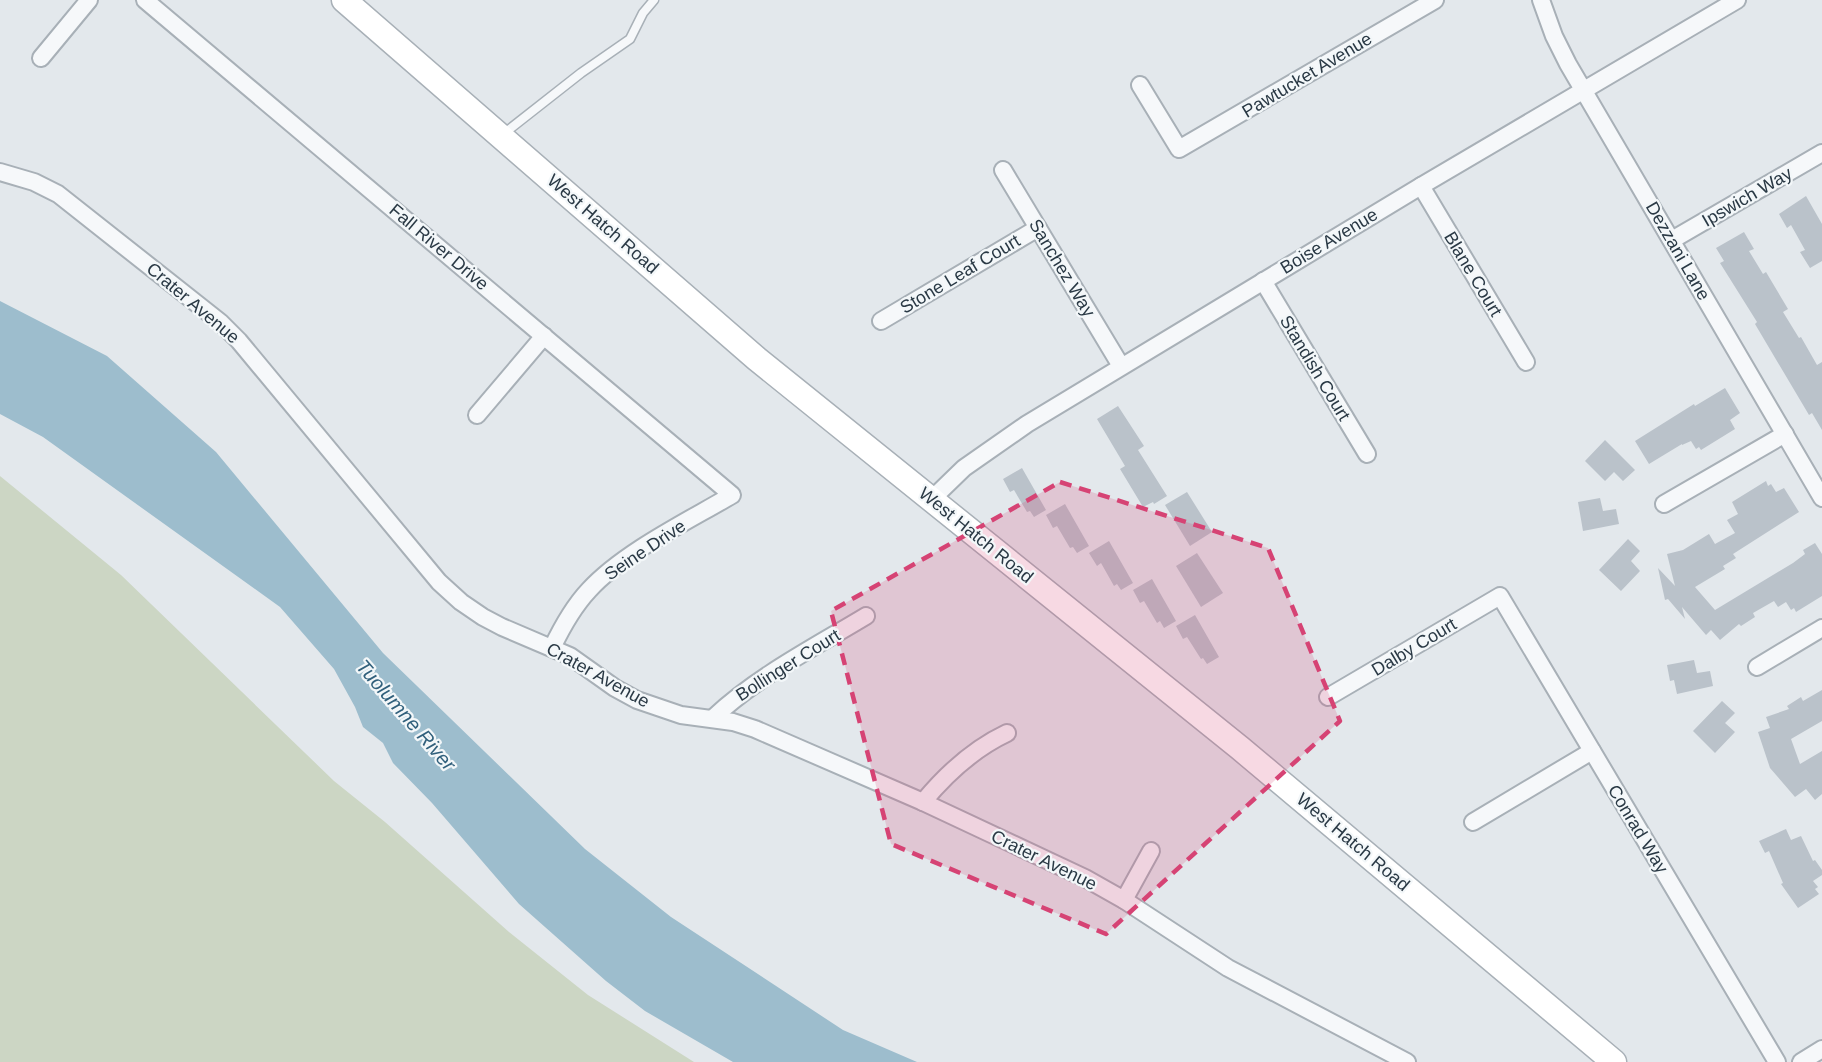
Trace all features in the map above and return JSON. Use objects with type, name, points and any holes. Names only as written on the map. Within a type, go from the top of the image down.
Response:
[{"type":"main road","name":"West Hatch Road","points":[[344,0],[758,359],[1249,755],[1614,1062]]},
{"type":"street","points":[[41,58],[89,0]]},
{"type":"street","name":"Fall River Drive","points":[[145,0],[732,495]]},
{"type":"street","name":"Pawtucket Avenue","points":[[1140,85],[1179,149],[1434,0]]},
{"type":"street","name":"Dezzani Lane","points":[[1541,0],[1554,36],[1583,90],[1822,498]]},
{"type":"street","name":"Boise Avenue","points":[[932,499],[964,468],[994,446],[1121,366],[1737,0]]},
{"type":"street","name":"Ipswich Way","points":[[1672,240],[1821,156]]},
{"type":"street","name":"Sanchez Way","points":[[1003,170],[1121,366]]},
{"type":"street","name":"Crater Avenue","points":[[0,172],[34,182],[58,194],[220,322],[239,340],[439,582],[461,602],[483,617],[570,656],[615,688],[637,700],[681,715],[713,718],[755,729],[923,802],[1085,878],[1125,900],[1228,968],[1407,1062]]},
{"type":"street","name":"Blane Court","points":[[1421,186],[1526,362]]},
{"type":"street","name":"Stone Leaf Court","points":[[881,321],[1038,228]]},
{"type":"street","name":"Standish Court","points":[[1263,281],[1367,454]]},
{"type":"street","points":[[477,415],[544,336]]},
{"type":"street","points":[[1664,504],[1785,434]]},
{"type":"street","name":"Seine Drive","points":[[552,648],[579,602],[613,568],[732,495]]},
{"type":"street","name":"Dalby Court","points":[[1328,698],[1500,596]]},
{"type":"street","name":"Conrad Way","points":[[1500,596],[1777,1062]]},
{"type":"street","name":"Bollinger Court","points":[[713,718],[736,696],[760,679],[866,616]]},
{"type":"street","points":[[1757,667],[1822,628]]},
{"type":"street","points":[[923,802],[942,779],[961,762],[988,742],[1008,733]]},
{"type":"street","points":[[1473,822],[1592,751]]},
{"type":"street","points":[[1125,900],[1151,850]]},
{"type":"street","points":[[1801,1062],[1822,1049]]},
{"type":"lane","points":[[501,135],[581,73],[630,39],[643,13],[654,0]]},
{"type":"highlighted area","points":[[1060,482],[1268,548],[1340,721],[1106,934],[891,844],[831,611]]},
{"type":"green space","points":[[0,476],[121,575],[334,781],[385,822],[509,932],[588,995],[694,1062],[0,1062]]},
{"type":"water","name":"Tuolumne River","points":[[0,301],[107,356],[216,452],[383,653],[585,849],[671,917],[843,1030],[917,1062],[733,1062],[645,1011],[606,981],[519,904],[432,803],[393,763],[383,743],[363,727],[334,669],[280,607],[43,437],[0,414]]},
{"type":"building","points":[[1806,196],[1822,224],[1822,261],[1810,268],[1800,252],[1805,250],[1791,225],[1787,228],[1779,214]]},
{"type":"building","points":[[1744,232],[1754,249],[1749,251],[1763,274],[1766,272],[1788,309],[1783,312],[1817,365],[1822,362],[1822,430],[1812,413],[1809,415],[1755,324],[1757,322],[1720,263],[1724,261],[1716,248]]},
{"type":"building","points":[[1725,388],[1740,413],[1730,420],[1735,429],[1701,450],[1699,447],[1696,449],[1691,441],[1649,464],[1635,441],[1694,404],[1695,406]]},
{"type":"building","points":[[1118,406],[1144,446],[1138,450],[1167,496],[1154,504],[1153,502],[1143,507],[1120,469],[1125,466],[1097,419]]},
{"type":"building","points":[[1605,440],[1635,470],[1623,481],[1614,472],[1605,481],[1585,461]]},
{"type":"building","points":[[1022,468],[1046,510],[1034,517],[1030,511],[1027,512],[1014,490],[1010,492],[1003,479]]},
{"type":"building","points":[[1766,481],[1768,486],[1771,484],[1776,492],[1784,488],[1799,512],[1733,554],[1736,558],[1723,566],[1725,569],[1695,587],[1715,610],[1793,563],[1805,554],[1803,550],[1815,543],[1822,554],[1822,596],[1796,612],[1794,608],[1791,610],[1786,602],[1778,607],[1774,601],[1753,613],[1755,617],[1741,626],[1739,624],[1720,640],[1711,630],[1706,635],[1682,607],[1685,619],[1668,599],[1665,600],[1658,568],[1675,586],[1667,554],[1683,550],[1709,534],[1715,544],[1735,533],[1727,520],[1738,514],[1732,502]]},
{"type":"building","points":[[1187,492],[1212,532],[1190,546],[1165,505]]},
{"type":"building","points":[[1600,498],[1603,511],[1616,509],[1619,524],[1583,531],[1578,502]]},
{"type":"building","points":[[1065,504],[1089,546],[1077,553],[1073,547],[1070,548],[1057,526],[1053,528],[1046,515]]},
{"type":"building","points":[[1628,539],[1640,551],[1631,561],[1640,571],[1621,591],[1599,570]]},
{"type":"building","points":[[1109,541],[1133,583],[1121,590],[1117,584],[1114,586],[1101,563],[1097,566],[1089,553]]},
{"type":"building","points":[[1197,553],[1223,593],[1201,607],[1176,566]]},
{"type":"building","points":[[1152,579],[1176,621],[1164,628],[1160,621],[1157,623],[1144,601],[1140,603],[1133,590]]},
{"type":"building","points":[[1195,615],[1219,657],[1207,664],[1203,658],[1201,659],[1187,637],[1183,639],[1176,626]]},
{"type":"building","points":[[1694,660],[1697,673],[1710,671],[1713,686],[1677,694],[1674,680],[1670,681],[1667,665]]},
{"type":"building","points":[[1822,690],[1822,721],[1791,739],[1800,764],[1822,751],[1822,794],[1815,800],[1806,789],[1795,797],[1770,768],[1758,732],[1770,728],[1766,717],[1789,709],[1787,706],[1801,697],[1803,701]]},
{"type":"building","points":[[1722,701],[1735,713],[1725,723],[1735,732],[1715,753],[1693,731]]},
{"type":"building","points":[[1786,829],[1791,840],[1801,836],[1813,861],[1815,860],[1822,870],[1822,875],[1813,881],[1818,887],[1815,889],[1819,894],[1798,908],[1781,884],[1783,883],[1769,851],[1765,853],[1759,841]]}]
